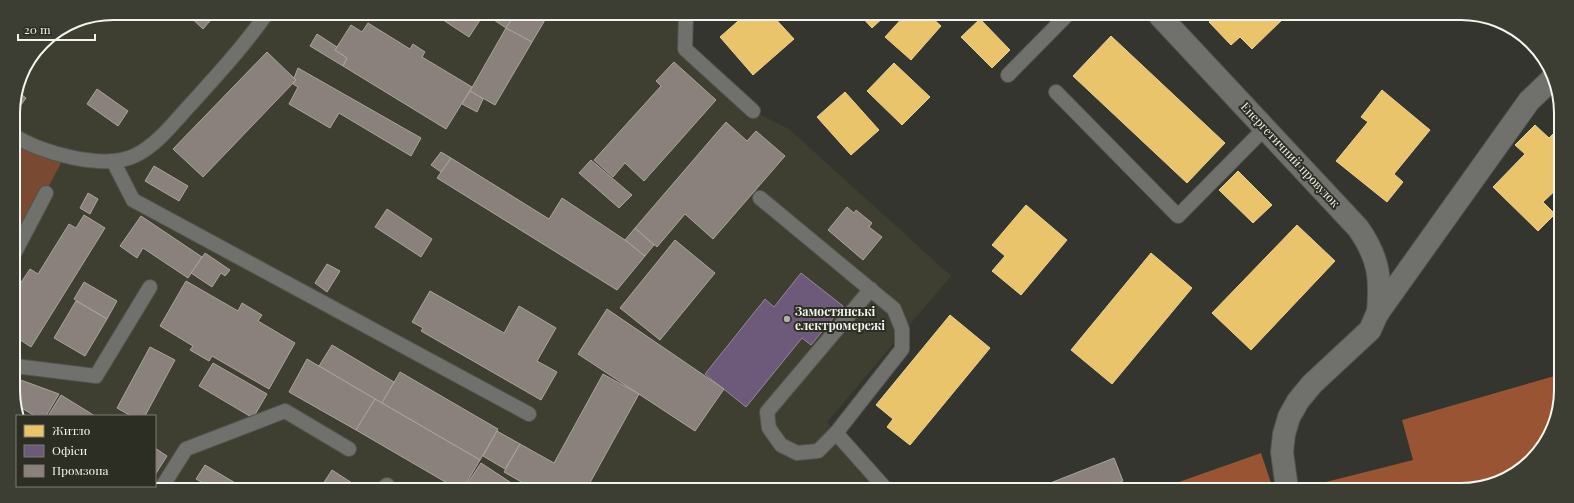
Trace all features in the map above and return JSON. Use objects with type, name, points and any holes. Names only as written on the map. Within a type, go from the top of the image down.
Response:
[{"type":"street","name":"Енергетичний провулок","points":[[1164,20],[1358,228],[1371,246],[1377,267],[1380,288],[1377,314]]},
{"type":"street","points":[[1285,483],[1282,452],[1284,434],[1289,418],[1298,401],[1312,384],[1370,330],[1377,314],[1529,101],[1549,82]]},
{"type":"lane","points":[[20,138],[41,148],[89,160],[113,161],[135,156],[154,142],[245,44],[262,20]]},
{"type":"lane","points":[[686,20],[685,49],[753,111]]},
{"type":"lane","points":[[1008,74],[1061,20]]},
{"type":"lane","points":[[1056,92],[1178,216],[1265,128]]},
{"type":"lane","points":[[113,161],[133,200],[529,414]]},
{"type":"lane","points":[[20,243],[46,193]]},
{"type":"lane","points":[[760,198],[870,289],[894,309],[902,329],[902,349],[836,433],[818,451],[797,453],[780,445],[769,428],[767,412],[870,289]]},
{"type":"lane","points":[[20,367],[96,376],[150,287]]},
{"type":"lane","points":[[165,483],[186,449],[285,412],[349,449]]},
{"type":"lane","points":[[836,433],[881,483]]},
{"type":"shaded area","points":[[686,20],[685,49],[753,111],[789,129],[951,276],[827,422],[881,483],[156,483],[156,415],[24,415],[20,396],[20,107],[27,77],[39,56],[47,47],[66,32],[89,23],[101,21]]},
{"type":"shaded area","points":[[20,138],[65,155],[20,242]]},
{"type":"shaded area","points":[[1554,376],[1551,414],[1542,437],[1527,456],[1508,471],[1491,478],[1467,483],[1322,483],[1413,460],[1402,420]]},
{"type":"shaded area","points":[[1261,453],[1271,483],[1176,483]]},
{"type":"building: Житло","points":[[739,20],[777,20],[794,39],[753,75],[720,37]]},
{"type":"building: Житло","points":[[865,20],[881,20],[872,28]]},
{"type":"building: Житло","points":[[900,20],[934,20],[941,26],[911,60],[885,37]]},
{"type":"building: Житло","points":[[979,20],[981,20],[1010,50],[992,68],[961,37]]},
{"type":"building: Житло","points":[[1211,20],[1282,20],[1252,49],[1240,37],[1231,45],[1209,22]]},
{"type":"building: Житло","points":[[1111,36],[1225,143],[1187,183],[1073,76]]},
{"type":"building: Житло","points":[[894,63],[930,97],[902,125],[867,91]]},
{"type":"building: Житло","points":[[1382,90],[1430,130],[1394,174],[1403,182],[1387,202],[1336,161],[1368,122],[1361,117]]},
{"type":"building: Житло","points":[[845,92],[879,130],[851,155],[817,117]]},
{"type":"building: Житло","points":[[1535,125],[1549,138],[1554,133],[1554,192],[1543,202],[1554,213],[1554,215],[1538,231],[1493,187],[1525,154],[1515,145]]},
{"type":"building: Житло","points":[[1238,171],[1272,205],[1253,223],[1219,190]]},
{"type":"building: Житло","points":[[1026,205],[1067,240],[1021,295],[992,271],[1005,256],[992,245]]},
{"type":"building: Житло","points":[[1297,225],[1335,261],[1251,350],[1212,313]]},
{"type":"building: Житло","points":[[1151,253],[1192,288],[1112,384],[1071,350]]},
{"type":"building: Житло","points":[[950,315],[990,348],[910,445],[887,427],[893,419],[876,405]]},
{"type":"building: Офіси","points":[[801,273],[843,306],[811,345],[802,338],[746,407],[705,374],[765,299],[774,307]]},
{"type":"building: Промзона","points":[[193,20],[211,20],[203,29]]},
{"type":"building: Промзона","points":[[443,20],[480,20],[469,37]]},
{"type":"building: Промзона","points":[[494,20],[511,20],[506,28]]},
{"type":"building: Промзона","points":[[511,20],[545,20],[532,42],[506,28]]},
{"type":"building: Промзона","points":[[368,23],[410,49],[413,44],[425,52],[422,57],[472,87],[446,129],[343,66],[347,58],[335,50],[351,25],[362,32]]},
{"type":"building: Промзона","points":[[506,28],[532,42],[495,105],[470,91]]},
{"type":"building: Промзона","points":[[317,34],[337,47],[335,50],[347,58],[343,66],[310,46]]},
{"type":"building: Промзона","points":[[267,52],[296,80],[203,177],[173,149]]},
{"type":"building: Промзона","points":[[674,62],[716,100],[644,181],[625,163],[613,177],[594,160],[661,86],[656,81]]},
{"type":"building: Промзона","points":[[298,68],[421,138],[411,156],[339,113],[330,128],[289,104],[298,87],[293,84],[296,80],[294,78]]},
{"type":"building: Промзона","points":[[97,89],[128,111],[118,126],[87,104]]},
{"type":"building: Промзона","points":[[470,91],[483,99],[477,112],[462,104]]},
{"type":"building: Промзона","points":[[22,95],[26,98],[20,106]]},
{"type":"building: Промзона","points":[[726,122],[747,141],[756,131],[785,156],[713,239],[685,214],[657,247],[635,228]]},
{"type":"building: Промзона","points":[[441,152],[451,158],[441,172],[431,165]]},
{"type":"building: Промзона","points":[[451,158],[549,219],[562,198],[625,240],[645,256],[617,290],[437,178]]},
{"type":"building: Промзона","points":[[591,160],[632,195],[619,208],[579,173]]},
{"type":"building: Промзона","points":[[154,166],[188,186],[179,201],[145,181]]},
{"type":"building: Промзона","points":[[88,193],[98,199],[90,214],[80,208]]},
{"type":"building: Промзона","points":[[847,207],[854,213],[856,210],[872,223],[869,227],[882,237],[863,260],[828,230]]},
{"type":"building: Промзона","points":[[387,209],[432,239],[421,257],[375,227]]},
{"type":"building: Промзона","points":[[84,215],[105,228],[31,347],[20,340],[20,284],[30,269],[38,274],[69,224],[76,228]]},
{"type":"building: Промзона","points":[[141,216],[202,257],[188,278],[143,248],[137,258],[120,246]]},
{"type":"building: Промзона","points":[[635,228],[654,245],[645,256],[625,240]]},
{"type":"building: Промзона","points":[[675,240],[715,273],[660,340],[620,308]]},
{"type":"building: Промзона","points":[[205,253],[230,270],[225,276],[221,273],[212,287],[191,273]]},
{"type":"building: Промзона","points":[[327,264],[340,271],[327,292],[315,283]]},
{"type":"building: Промзона","points":[[186,281],[238,311],[242,303],[262,315],[258,321],[295,343],[269,389],[212,356],[209,361],[190,350],[193,346],[160,326]]},
{"type":"building: Промзона","points":[[84,282],[117,301],[107,319],[74,299]]},
{"type":"building: Промзона","points":[[430,291],[504,333],[519,306],[556,328],[537,361],[557,372],[541,400],[421,331],[423,328],[412,322]]},
{"type":"building: Промзона","points":[[76,301],[107,319],[85,356],[54,338]]},
{"type":"building: Промзона","points":[[607,309],[724,389],[695,431],[578,354]]},
{"type":"building: Промзона","points":[[332,345],[394,382],[382,403],[319,366]]},
{"type":"building: Промзона","points":[[150,347],[175,360],[146,415],[129,415],[117,408]]},
{"type":"building: Промзона","points":[[307,359],[375,399],[356,430],[289,392]]},
{"type":"building: Промзона","points":[[213,363],[267,394],[253,418],[199,386]]},
{"type":"building: Промзона","points":[[400,372],[498,429],[480,460],[382,403]]},
{"type":"building: Промзона","points":[[603,374],[639,394],[590,483],[523,483],[504,472],[520,444],[554,463]]},
{"type":"building: Промзона","points":[[20,380],[59,394],[47,415],[33,415],[22,408]]},
{"type":"building: Промзона","points":[[61,395],[93,415],[49,415]]},
{"type":"building: Промзона","points":[[375,399],[480,460],[466,483],[447,483],[356,430]]},
{"type":"building: Промзона","points":[[497,431],[520,444],[505,469],[483,456]]},
{"type":"building: Промзона","points":[[156,449],[167,456],[156,473]]},
{"type":"building: Промзона","points":[[1114,458],[1123,481],[1118,483],[1050,483]]},
{"type":"building: Промзона","points":[[481,463],[511,483],[468,483]]},
{"type":"building: Промзона","points":[[205,465],[235,483],[203,483],[196,479]]},
{"type":"building: Промзона","points":[[332,470],[352,483],[324,483]]},
{"type":"place","name":"Замостянські електромережі","points":[[787,319]]}]
